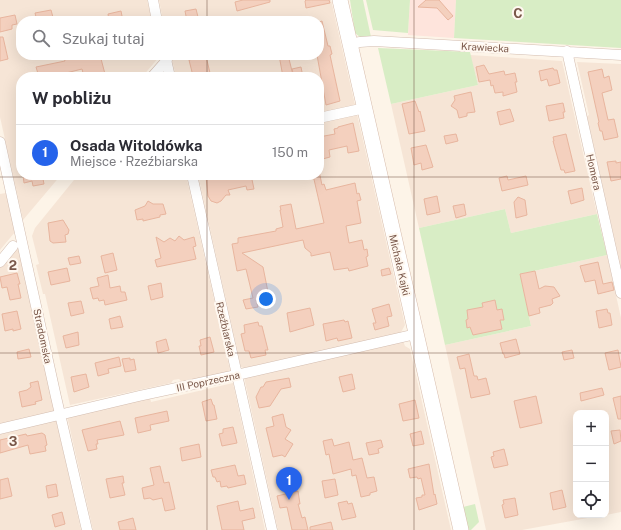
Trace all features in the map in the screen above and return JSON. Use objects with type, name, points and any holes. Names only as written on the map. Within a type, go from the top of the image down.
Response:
[{"type":"street","points":[[153,0],[156,16]]},
{"type":"street","name":"Michała Kajki","points":[[340,0],[461,530]]},
{"type":"street","name":"Krawiecka","points":[[350,44],[374,41],[621,55]]},
{"type":"street","name":"Homera","points":[[567,51],[621,293]]},
{"type":"street","points":[[156,72],[165,60]]},
{"type":"street","points":[[166,60],[169,72]]},
{"type":"street","points":[[324,117],[365,108]]},
{"type":"street","name":"Stradomska","points":[[0,142],[5,188],[21,236],[87,530]]},
{"type":"street","name":"Rzeźbiarska","points":[[193,180],[272,530]]},
{"type":"street","points":[[0,262],[13,246]]},
{"type":"street","name":"III Poprzeczna","points":[[0,428],[416,334]]},
{"type":"shaded area","points":[[0,0],[147,0],[151,16],[16,16],[16,60],[157,60],[146,72],[16,72],[16,180],[57,180],[23,220],[0,117]]},
{"type":"shaded area","points":[[159,0],[331,0],[355,105],[324,112],[324,72],[175,72],[172,60],[324,60],[324,16],[162,16]]},
{"type":"shaded area","points":[[410,0],[456,0],[454,38],[408,35]]},
{"type":"shaded area","points":[[470,55],[562,61],[597,214],[511,233],[505,209],[419,228],[391,104],[478,85]]},
{"type":"shaded area","points":[[577,62],[621,64],[621,268],[587,116],[589,115]]},
{"type":"shaded area","points":[[357,114],[405,325],[400,334],[244,368],[241,367],[199,180],[324,180],[324,121]]},
{"type":"shaded area","points":[[74,180],[187,180],[230,370],[182,382],[179,379],[173,380],[171,383],[70,405],[45,294],[43,294],[36,265],[39,264],[32,236],[35,228]]},
{"type":"shaded area","points":[[6,193],[15,232],[0,250],[0,194]]},
{"type":"shaded area","points":[[15,248],[19,249],[55,413],[0,424],[0,267]]},
{"type":"shaded area","points":[[607,255],[621,318],[621,512],[609,514],[609,410],[573,410],[573,518],[588,518],[522,530],[486,530],[445,345],[531,326],[520,274]]},
{"type":"shaded area","points":[[403,341],[405,346],[410,349],[451,530],[278,530],[244,377]]},
{"type":"shaded area","points":[[233,383],[265,530],[93,530],[67,416],[150,397],[151,402]]},
{"type":"shaded area","points":[[56,419],[81,530],[0,530],[0,432]]},
{"type":"green space","points":[[350,0],[363,0],[371,37],[360,37],[355,33]]},
{"type":"green space","points":[[366,0],[410,0],[408,33],[373,30]]},
{"type":"green space","points":[[456,0],[621,0],[621,48],[454,38]]},
{"type":"green space","points":[[378,48],[470,52],[478,85],[391,104]]},
{"type":"green space","points":[[505,209],[511,233],[597,214],[607,255],[520,274],[531,326],[445,345],[419,228]]},
{"type":"green space","points":[[475,504],[479,522],[471,530],[468,530],[463,507]]},
{"type":"building","points":[[243,0],[270,0],[270,2],[237,11],[235,2]]},
{"type":"building","points":[[306,0],[329,0],[330,3],[306,8]]},
{"type":"building","points":[[426,0],[439,0],[453,16],[448,20],[437,8],[418,7]]},
{"type":"building","points":[[196,9],[198,16],[186,16],[185,11]]},
{"type":"building","points":[[51,10],[53,16],[36,16],[35,13]]},
{"type":"building","points":[[121,11],[122,16],[108,16],[108,14]]},
{"type":"building","points":[[15,15],[16,24],[12,25],[12,29],[0,32],[0,18]]},
{"type":"building","points":[[324,29],[328,46],[330,46],[332,54],[330,55],[340,101],[326,105],[324,94],[324,72],[320,72],[318,60],[324,60]]},
{"type":"building","points":[[0,37],[3,37],[8,59],[0,61]]},
{"type":"building","points":[[101,60],[104,72],[83,72],[82,69],[70,72],[38,72],[36,67],[65,61]]},
{"type":"building","points":[[189,60],[207,60],[210,72],[192,72]]},
{"type":"building","points":[[280,60],[289,60],[292,72],[282,72]]},
{"type":"building","points":[[484,65],[489,74],[504,71],[505,75],[515,73],[517,92],[503,96],[503,92],[495,93],[493,85],[491,86],[490,80],[479,82],[476,67]]},
{"type":"building","points":[[301,67],[302,72],[293,72],[292,69]]},
{"type":"building","points":[[553,68],[554,70],[557,70],[560,83],[549,86],[547,79],[541,81],[539,71]]},
{"type":"building","points":[[602,69],[604,78],[609,76],[612,90],[602,93],[608,120],[614,119],[618,137],[604,140],[598,123],[588,72]]},
{"type":"building","points":[[471,92],[475,112],[467,113],[467,116],[459,118],[457,110],[451,106],[455,100],[454,96]]},
{"type":"building","points":[[415,101],[419,112],[420,111],[425,131],[409,134],[402,104]]},
{"type":"building","points":[[563,103],[565,112],[563,112],[564,118],[549,121],[546,106]]},
{"type":"building","points":[[510,109],[514,121],[500,125],[497,112]]},
{"type":"building","points":[[353,123],[359,151],[348,153],[347,146],[329,150],[330,157],[324,159],[324,136],[335,134],[334,129]]},
{"type":"building","points":[[456,134],[458,141],[446,144],[444,136]]},
{"type":"building","points":[[566,134],[575,171],[565,173],[564,170],[561,170],[553,137]]},
{"type":"building","points":[[426,145],[433,167],[422,170],[421,163],[414,165],[411,148]]},
{"type":"building","points":[[616,161],[616,163],[621,162],[621,179],[611,181],[607,162]]},
{"type":"building","points":[[507,176],[508,180],[526,176],[528,185],[502,191],[499,178]]},
{"type":"building","points":[[24,180],[43,180],[44,184],[33,186],[32,181],[24,183]]},
{"type":"building","points":[[206,180],[252,180],[254,189],[247,190],[246,186],[228,190],[230,195],[226,195],[217,203],[211,201],[208,196]]},
{"type":"building","points":[[314,180],[321,180],[322,185],[324,184],[326,190],[355,183],[357,194],[359,193],[361,200],[357,201],[361,223],[346,226],[349,243],[362,240],[364,250],[367,249],[368,256],[366,257],[368,266],[349,271],[348,268],[334,270],[330,252],[311,256],[311,253],[305,248],[303,240],[242,253],[263,267],[268,292],[264,298],[256,300],[258,307],[246,309],[243,300],[253,298],[246,269],[237,271],[232,244],[238,243],[238,238],[276,231],[276,229],[283,227],[280,206],[291,204],[296,229],[324,223]]},
{"type":"building","points":[[582,188],[584,200],[571,204],[568,191]]},
{"type":"building","points":[[437,196],[440,212],[427,215],[424,199]]},
{"type":"building","points":[[518,197],[525,200],[527,215],[516,218],[514,202]]},
{"type":"building","points":[[148,201],[153,204],[163,204],[166,214],[143,221],[143,219],[137,220],[135,210],[145,206]]},
{"type":"building","points":[[464,204],[466,215],[456,218],[453,206]]},
{"type":"building","points":[[63,220],[69,230],[68,234],[65,235],[66,242],[53,243],[50,241],[48,223]]},
{"type":"building","points":[[179,236],[184,240],[194,237],[196,246],[193,247],[196,259],[157,267],[155,260],[161,258],[156,237],[164,242],[170,238],[175,241]]},
{"type":"building","points":[[113,253],[117,270],[105,273],[101,256]]},
{"type":"building","points":[[79,256],[81,263],[70,265],[68,258]]},
{"type":"building","points":[[598,262],[603,284],[612,282],[614,290],[598,294],[595,280],[585,282],[580,266]]},
{"type":"building","points":[[67,268],[70,281],[51,285],[48,272]]},
{"type":"building","points":[[389,268],[391,274],[382,276],[381,270]]},
{"type":"building","points":[[535,271],[539,289],[545,286],[554,287],[560,296],[552,299],[553,303],[551,305],[539,308],[540,313],[529,316],[520,274]]},
{"type":"building","points":[[17,273],[20,284],[18,284],[21,298],[10,300],[7,287],[2,288],[0,277]]},
{"type":"building","points":[[108,275],[110,288],[120,286],[121,292],[125,292],[127,300],[105,305],[104,300],[99,301],[98,298],[93,299],[90,288],[99,286],[97,278]]},
{"type":"building","points":[[161,283],[163,297],[151,300],[148,286]]},
{"type":"building","points":[[495,300],[497,310],[502,309],[504,320],[500,320],[502,329],[473,335],[470,327],[467,328],[467,310],[483,307],[482,303]]},
{"type":"building","points":[[81,301],[84,313],[71,316],[68,303]]},
{"type":"building","points":[[389,304],[392,316],[387,317],[389,326],[375,330],[373,323],[376,323],[372,309]]},
{"type":"building","points":[[310,308],[314,325],[290,332],[287,313]]},
{"type":"building","points":[[607,309],[608,313],[610,313],[612,325],[599,328],[596,311]]},
{"type":"building","points":[[17,311],[21,329],[5,331],[2,314]]},
{"type":"building","points":[[120,316],[123,327],[111,329],[109,319]]},
{"type":"building","points":[[344,320],[345,322],[348,321],[352,338],[338,341],[337,338],[326,341],[323,324]]},
{"type":"building","points":[[258,322],[259,326],[262,326],[268,350],[265,350],[266,355],[251,358],[249,351],[245,351],[241,334],[245,333],[244,325]]},
{"type":"building","points":[[78,332],[79,345],[66,348],[63,336]]},
{"type":"building","points":[[210,337],[214,352],[201,355],[199,346],[201,346],[200,340]]},
{"type":"building","points":[[166,339],[169,350],[158,353],[156,342]]},
{"type":"building","points":[[516,339],[520,354],[505,358],[500,343]]},
{"type":"building","points":[[29,349],[31,357],[18,359],[17,352]]},
{"type":"building","points":[[572,350],[574,358],[564,360],[562,352]]},
{"type":"building","points":[[618,350],[621,367],[609,370],[605,353]]},
{"type":"building","points":[[469,354],[474,376],[477,376],[478,380],[486,378],[490,394],[471,398],[465,368],[460,369],[457,357]]},
{"type":"building","points":[[119,357],[121,366],[108,369],[109,373],[98,376],[95,363]]},
{"type":"building","points":[[130,358],[130,360],[134,359],[136,370],[125,372],[122,359]]},
{"type":"building","points":[[86,374],[89,387],[74,392],[71,377]]},
{"type":"building","points":[[352,374],[355,389],[343,392],[339,377]]},
{"type":"building","points":[[289,378],[291,387],[281,389],[270,406],[259,408],[256,397],[261,387],[263,387],[266,382]]},
{"type":"building","points":[[38,381],[42,400],[35,402],[36,404],[22,407],[19,392],[27,390],[31,387],[30,383]]},
{"type":"building","points":[[602,388],[604,395],[581,401],[580,393]]},
{"type":"building","points":[[536,396],[542,423],[520,428],[514,401]]},
{"type":"building","points":[[621,396],[621,419],[618,419],[613,398]]},
{"type":"building","points":[[211,399],[217,419],[206,421],[202,402]]},
{"type":"building","points":[[415,400],[419,418],[403,421],[399,404]]},
{"type":"building","points":[[167,411],[169,421],[150,425],[151,430],[138,433],[135,418]]},
{"type":"building","points":[[283,414],[286,427],[291,430],[285,439],[293,444],[285,457],[282,455],[273,457],[266,428],[274,426],[272,417]]},
{"type":"building","points":[[120,421],[124,435],[97,440],[97,449],[88,451],[82,430]]},
{"type":"building","points":[[233,427],[237,443],[222,446],[219,434],[223,433],[223,429]]},
{"type":"building","points":[[620,430],[621,441],[614,444],[611,431]]},
{"type":"building","points":[[421,431],[424,444],[413,446],[410,434]]},
{"type":"building","points":[[42,433],[45,435],[47,445],[45,446],[46,451],[30,454],[28,445],[0,453],[0,440],[26,434],[27,436]]},
{"type":"building","points":[[332,439],[334,446],[349,442],[353,460],[362,458],[367,478],[374,477],[377,491],[370,493],[370,495],[361,497],[356,475],[352,476],[351,469],[333,474],[329,454],[326,455],[323,441]]},
{"type":"building","points":[[381,440],[383,447],[378,449],[379,453],[369,455],[366,443]]},
{"type":"building","points":[[199,444],[201,457],[182,461],[180,448]]},
{"type":"building","points":[[504,449],[508,465],[494,468],[491,457],[494,456],[493,452]]},
{"type":"building","points":[[429,464],[437,504],[419,510],[416,498],[425,495],[421,478],[410,478],[408,469]]},
{"type":"building","points":[[235,465],[238,476],[244,475],[246,484],[228,488],[227,486],[221,487],[220,481],[217,482],[215,477],[213,477],[211,470]]},
{"type":"building","points":[[160,466],[164,483],[169,482],[175,509],[165,511],[162,498],[153,500],[150,498],[144,499],[142,488],[154,485],[150,468]]},
{"type":"building","points":[[123,476],[124,483],[122,483],[125,495],[110,498],[106,479]]},
{"type":"building","points":[[8,478],[12,496],[0,499],[0,480]]},
{"type":"building","points":[[335,479],[338,495],[325,498],[322,481]]},
{"type":"building","points":[[56,484],[58,496],[48,498],[46,486]]},
{"type":"building","points":[[562,490],[566,507],[553,510],[550,493]]},
{"type":"building","points":[[298,491],[300,504],[298,504],[302,518],[305,517],[308,530],[292,530],[287,507],[280,508],[277,496]]},
{"type":"building","points":[[515,498],[518,515],[505,518],[502,505],[504,504],[503,500]]},
{"type":"building","points":[[238,501],[240,511],[253,508],[255,518],[242,521],[244,530],[222,530],[217,506]]},
{"type":"building","points":[[347,501],[348,504],[352,503],[356,517],[342,520],[338,503]]},
{"type":"building","points":[[62,512],[65,524],[55,527],[52,515]]},
{"type":"building","points":[[133,518],[136,530],[120,530],[118,522]]},
{"type":"building","points":[[331,522],[333,530],[310,530],[310,527]]},
{"type":"place","name":"Osada Witoldówka","points":[[289,500]]}]
